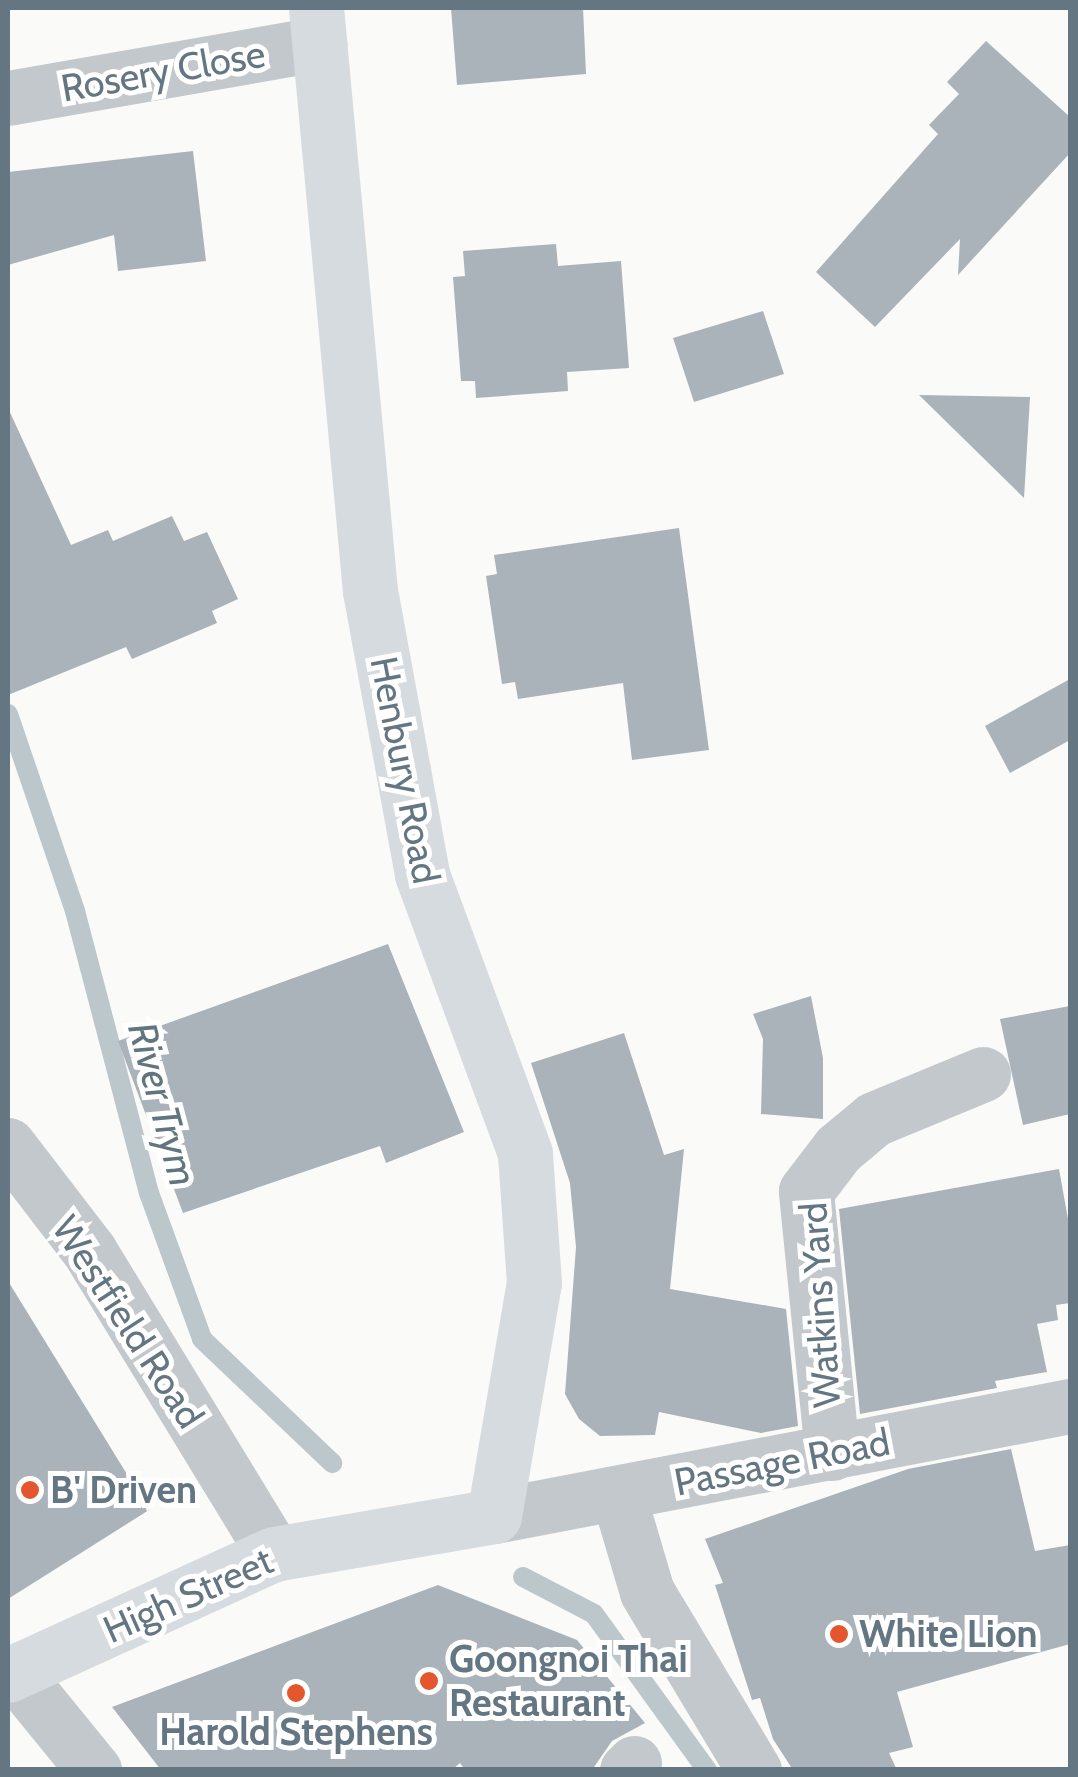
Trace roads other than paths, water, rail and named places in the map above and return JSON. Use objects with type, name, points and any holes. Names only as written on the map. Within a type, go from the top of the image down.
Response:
[{"type":"main road","name":"Henbury Road","points":[[318,26],[370,591],[422,874],[525,1153],[534,1283],[494,1516]]},
{"type":"main road","name":"High Street","points":[[11,1674],[274,1554],[494,1516]]},
{"type":"street","name":"Rosery Close","points":[[8,98],[318,26]]},
{"type":"street","name":"Watkins Yard","points":[[832,1453],[806,1192],[838,1149],[874,1119],[983,1074]]},
{"type":"street","name":"Westfield Road","points":[[8,1146],[90,1252],[274,1554]]},
{"type":"street","name":"Passage Road","points":[[494,1516],[1070,1406]]},
{"type":"street","points":[[618,1494],[647,1592],[754,1770]]},
{"type":"street","points":[[11,1674],[94,1770]]},
{"type":"waterway","name":"River Trym","points":[[8,714],[75,911],[149,1193],[202,1339],[332,1463]]},
{"type":"waterway","name":"River Trym","points":[[523,1577],[594,1614],[707,1770]]},
{"type":"place","name":"B' Driven","points":[[30,1490]]},
{"type":"place","name":"White Lion","points":[[839,1634]]},
{"type":"place","name":"Goongnoi Thai Restaurant","points":[[429,1681]]},
{"type":"place","name":"Harold Stephens","points":[[296,1693]]}]
